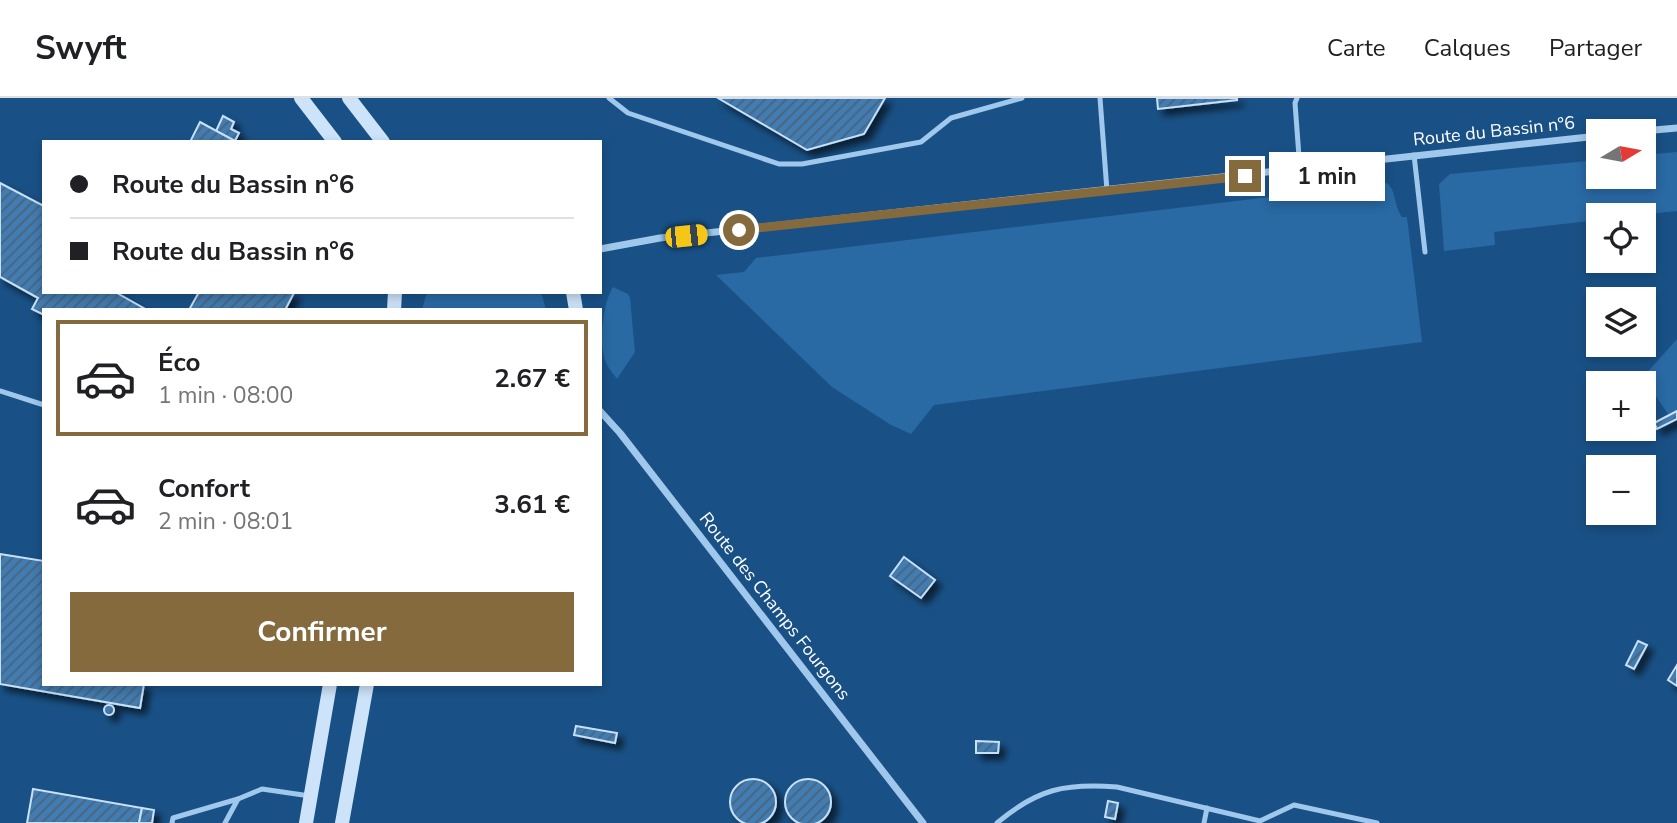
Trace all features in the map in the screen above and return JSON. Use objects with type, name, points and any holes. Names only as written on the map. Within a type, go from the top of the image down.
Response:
[{"type":"main road","points":[[301,98],[333,140]]},
{"type":"main road","points":[[349,98],[381,140]]},
{"type":"main road","points":[[306,823],[330,686]]},
{"type":"main road","points":[[342,823],[367,686]]},
{"type":"street","points":[[1656,130],[1677,128]]},
{"type":"street","name":"Route du Bassin n°6","points":[[602,249],[660,239],[1586,137]]},
{"type":"street","name":"Route des Champs Fourgons","points":[[602,413],[629,444],[923,823]]},
{"type":"lane","points":[[609,98],[628,113],[779,164],[802,164],[921,142],[951,118],[1022,98]]},
{"type":"lane","points":[[1100,98],[1107,191]]},
{"type":"lane","points":[[1297,98],[1295,103],[1300,170]]},
{"type":"lane","points":[[1414,155],[1425,252]]},
{"type":"lane","points":[[0,391],[42,404]]},
{"type":"lane","points":[[997,823],[1019,804],[1047,790],[1095,785],[1117,787],[1260,821],[1294,805],[1377,823]]},
{"type":"lane","points":[[172,823],[173,818],[262,789],[310,796]]},
{"type":"lane","points":[[225,823],[238,799]]},
{"type":"lane","points":[[1204,823],[1207,808]]},
{"type":"shaded area","points":[[1677,152],[1677,211],[1656,213],[1656,203],[1586,203],[1586,221],[1494,232],[1495,245],[1444,251],[1439,184],[1450,174],[1586,161],[1586,189],[1656,189],[1656,154]]},
{"type":"shaded area","points":[[1387,183],[1402,217],[1407,217],[1422,342],[934,405],[911,434],[891,425],[832,387],[716,275],[744,272],[756,258]]},
{"type":"shaded area","points":[[613,287],[628,294],[630,298],[635,352],[617,379],[606,363],[602,344],[604,312]]},
{"type":"shaded area","points":[[426,294],[542,294],[545,308],[423,308]]},
{"type":"shaded area","points":[[1677,339],[1677,410],[1668,414],[1656,396],[1656,371],[1648,371]]},
{"type":"building","points":[[718,98],[885,98],[864,134],[807,150]]},
{"type":"building","points":[[1157,98],[1237,98],[1237,100],[1158,109]]},
{"type":"building","points":[[223,116],[234,122],[231,129],[239,133],[233,140],[216,131]]},
{"type":"building","points":[[200,122],[233,140],[191,140]]},
{"type":"building","points":[[0,183],[42,205],[42,294],[119,294],[143,308],[42,308],[42,314],[32,309],[38,298],[0,277]]},
{"type":"building","points":[[198,294],[293,294],[286,308],[190,308]]},
{"type":"building","points":[[1677,411],[1677,419],[1657,429],[1656,422]]},
{"type":"building","points":[[0,554],[42,561],[42,686],[144,686],[140,708],[0,684]]},
{"type":"building","points":[[904,557],[935,580],[921,598],[890,576]]},
{"type":"building","points":[[1638,641],[1647,645],[1634,669],[1626,665]]},
{"type":"building","points":[[1677,665],[1677,686],[1668,680]]},
{"type":"building","points":[[109,705],[113,706],[113,714],[109,715],[105,714],[104,710],[105,706]]},
{"type":"building","points":[[576,726],[617,733],[615,743],[574,735]]},
{"type":"building","points":[[976,741],[999,742],[998,753],[976,753]]},
{"type":"building","points":[[744,781],[762,781],[774,793],[774,811],[762,823],[744,823],[732,811],[732,793]]},
{"type":"building","points":[[799,781],[817,781],[829,793],[829,811],[817,823],[799,823],[787,811],[787,793]]},
{"type":"building","points":[[33,789],[142,808],[139,823],[27,823]]},
{"type":"building","points":[[1108,801],[1118,803],[1115,819],[1105,817]]},
{"type":"building","points":[[142,808],[154,810],[152,823],[139,823]]},
{"type":"route","points":[[739,230],[1245,176]]}]
